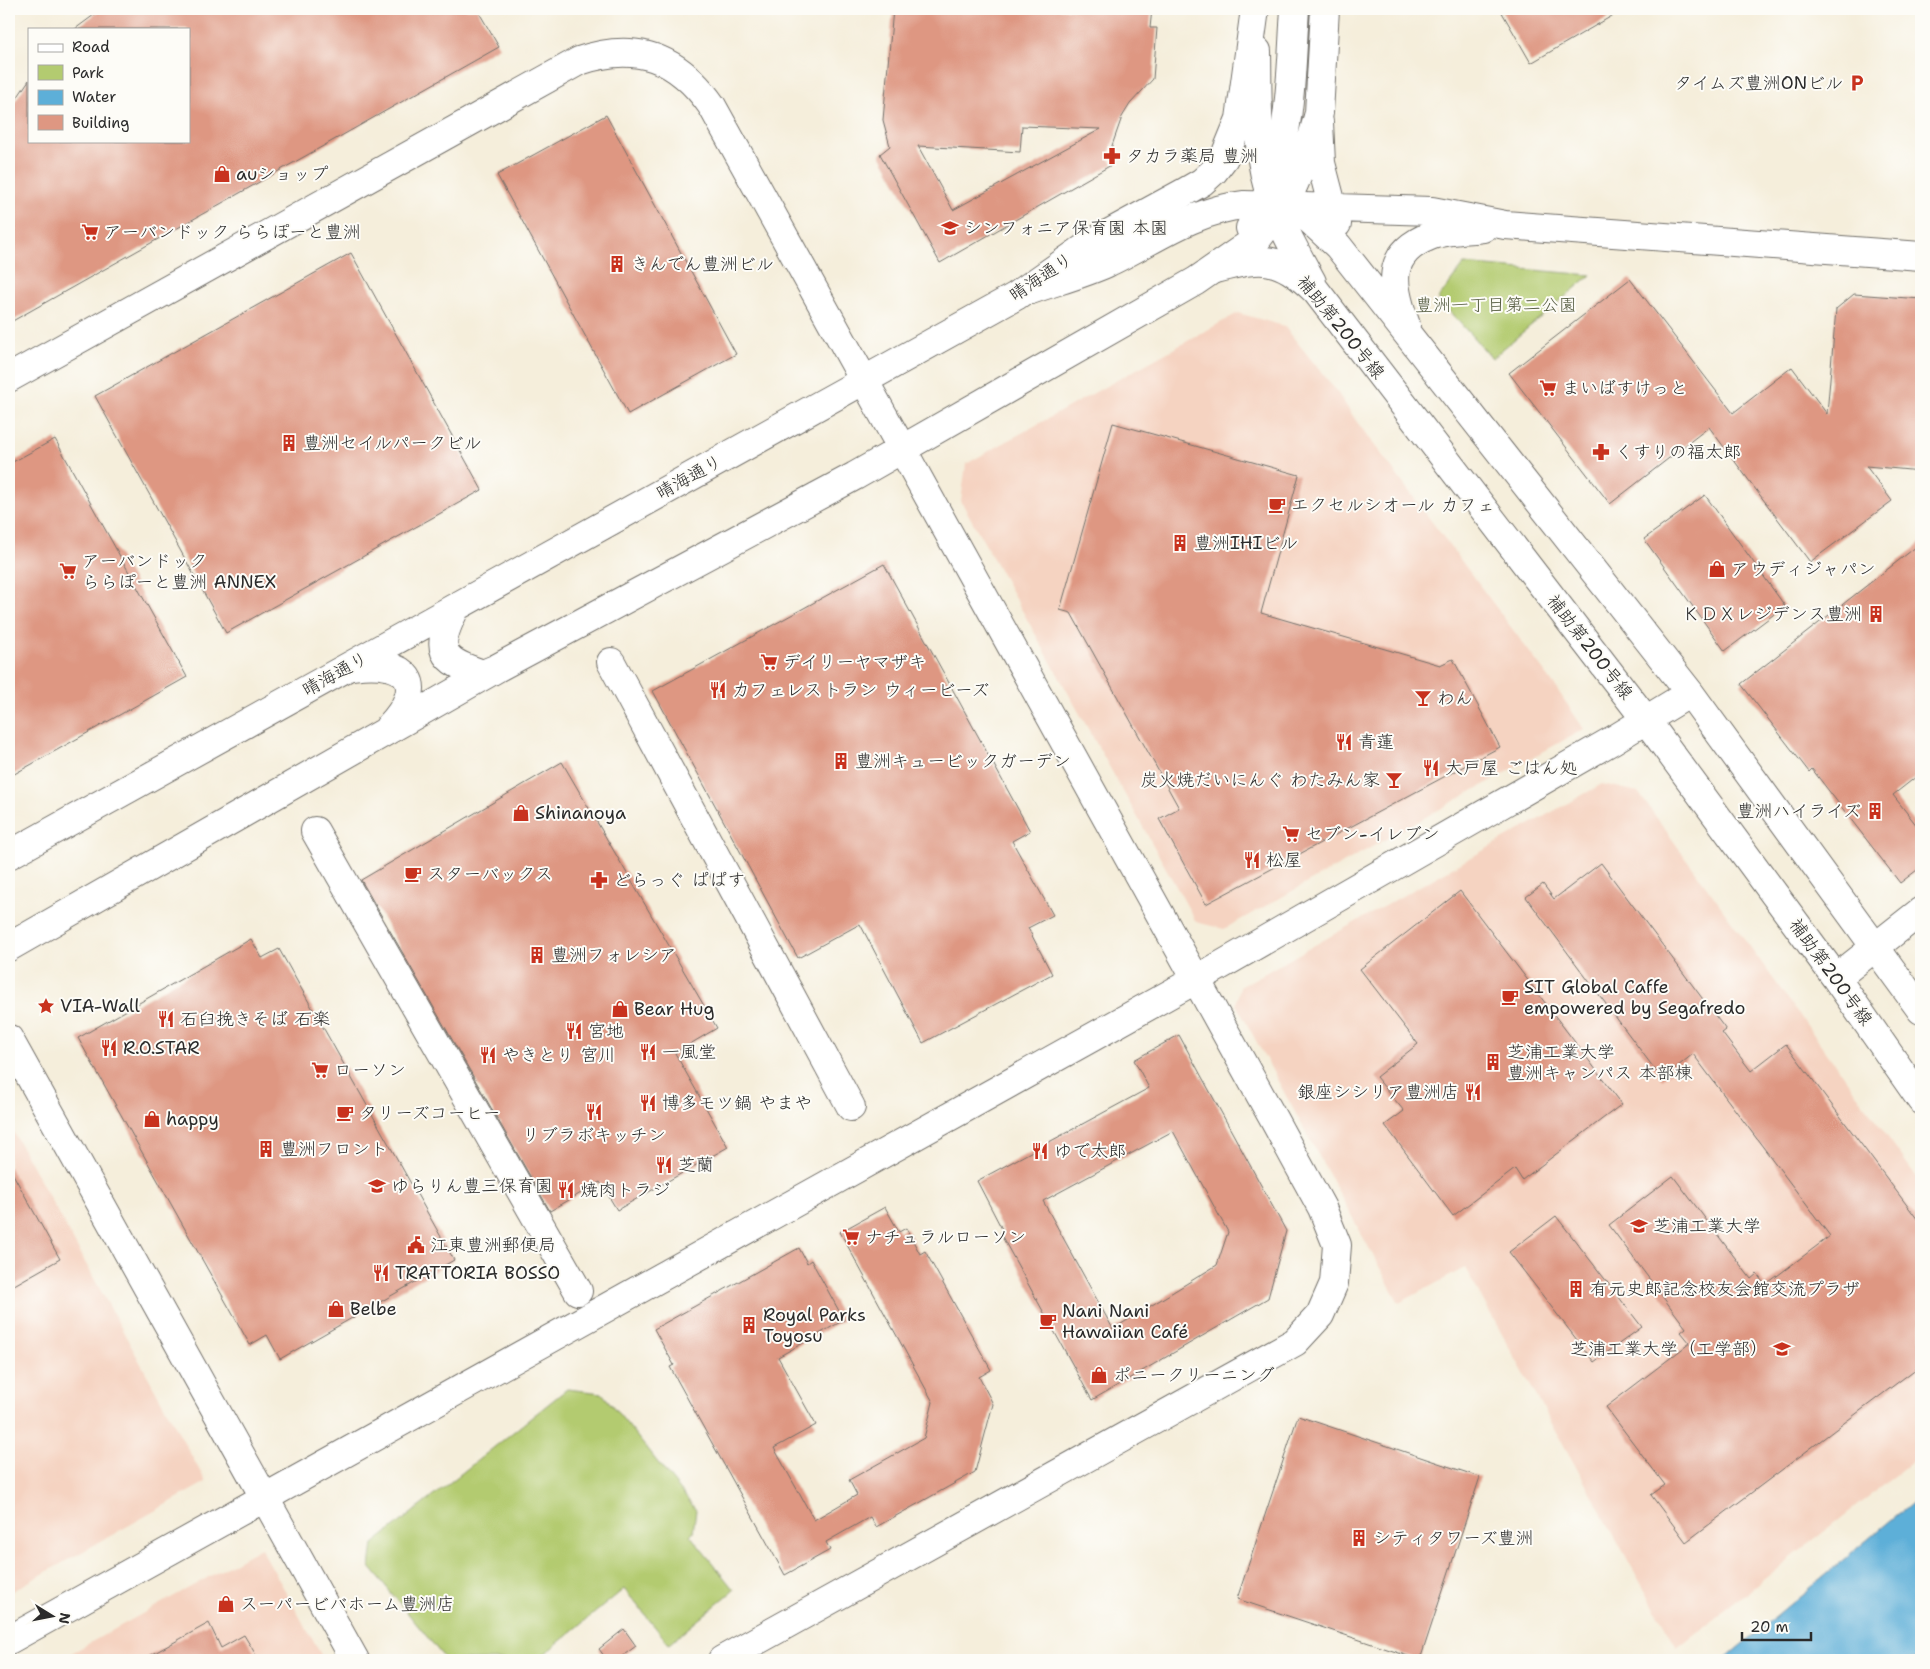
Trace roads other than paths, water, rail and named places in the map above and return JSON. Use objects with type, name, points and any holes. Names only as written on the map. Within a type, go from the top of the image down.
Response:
[{"type":"street","points":[[1255,9],[1261,154],[1276,205],[1316,290]]},
{"type":"street","name":"晴海通り","points":[[9,855],[1016,296],[1093,242],[1202,182],[1224,158],[1240,119],[1255,9]]},
{"type":"street","points":[[1276,205],[1288,110],[1295,9]]},
{"type":"street","points":[[1325,9],[1319,112],[1321,164],[1331,207],[1352,265]]},
{"type":"street","points":[[9,378],[579,61],[602,53],[617,52],[647,55],[660,59],[692,80],[703,92],[864,380],[1322,1208],[1337,1245],[1334,1283],[1320,1315],[1295,1342],[722,1660]]},
{"type":"street","points":[[9,947],[497,668],[902,450],[1215,269],[1258,238],[1276,205],[1298,179],[1319,112]]},
{"type":"street","points":[[1276,205],[1320,228],[1338,246],[1690,694],[1921,1010]]},
{"type":"street","points":[[1016,296],[1105,264],[1210,211],[1230,206],[1276,205],[1432,211],[1505,224],[1921,256]]},
{"type":"street","points":[[1412,340],[1397,301],[1394,280],[1400,260],[1409,247],[1431,235],[1505,224]]},
{"type":"street","name":"補助第200号線","points":[[1215,269],[1236,263],[1267,260],[1295,271],[1316,290],[1646,720],[1836,978],[1921,1100]]},
{"type":"street","points":[[456,607],[446,626],[444,636],[443,648],[447,658],[458,665],[483,674],[497,668]]},
{"type":"street","points":[[611,662],[851,1108]]},
{"type":"street","points":[[347,668],[385,664],[405,673],[410,687],[405,706],[399,717],[385,731]]},
{"type":"street","points":[[9,1640],[1197,979],[1690,694]]},
{"type":"street","points":[[315,831],[578,1291]]},
{"type":"street","points":[[1836,978],[1921,911]]},
{"type":"street","points":[[9,1040],[355,1660]]},
{"type":"water","points":[[1921,1495],[1921,1660],[1723,1660]]},
{"type":"place","name":"タイムズ豊洲ONビル","points":[[1857,83]]},
{"type":"place","name":"タカラ薬局 豊洲","points":[[1112,156]]},
{"type":"place","name":"auショップ","points":[[222,174]]},
{"type":"place","name":"シンフォニア保育園 本園","points":[[950,228]]},
{"type":"place","name":"アーバンドック ららぽーと豊洲","points":[[90,232]]},
{"type":"place","name":"きんでん豊洲ビル","points":[[617,264]]},
{"type":"place","name":"まいばすけっと","points":[[1548,388]]},
{"type":"place","name":"豊洲セイルパークビル","points":[[289,443]]},
{"type":"place","name":"くすりの福太郎","points":[[1601,452]]},
{"type":"place","name":"エクセルシオール カフェ","points":[[1277,505]]},
{"type":"place","name":"豊洲IHIビル","points":[[1180,543]]},
{"type":"place","name":"アウディジャパン","points":[[1717,569]]},
{"type":"place","name":"アーバンドック ららぽーと豊洲 ANNEX","points":[[68,571]]},
{"type":"place","name":"ＫＤＸレジデンス豊洲","points":[[1876,614]]},
{"type":"place","name":"デイリーヤマザキ","points":[[769,662]]},
{"type":"place","name":"カフェレストラン ウィービーズ","points":[[718,690]]},
{"type":"place","name":"わん","points":[[1423,698]]},
{"type":"place","name":"青蓮","points":[[1344,742]]},
{"type":"place","name":"豊洲キュービックガーデン","points":[[841,761]]},
{"type":"place","name":"大戸屋 ごはん処","points":[[1431,768]]},
{"type":"place","name":"炭火焼だいにんぐ わたみん家","points":[[1394,780]]},
{"type":"place","name":"豊洲ハイライズ","points":[[1875,811]]},
{"type":"place","name":"Shinanoya","points":[[521,813]]},
{"type":"place","name":"セブン-イレブン","points":[[1291,834]]},
{"type":"place","name":"松屋","points":[[1252,860]]},
{"type":"place","name":"スターバックス","points":[[413,874]]},
{"type":"place","name":"どらっぐ ぱぱす","points":[[599,880]]},
{"type":"place","name":"豊洲フォレシア","points":[[537,955]]},
{"type":"place","name":"SIT Global Caffe empowered by Segafredo","points":[[1510,997]]},
{"type":"place","name":"VIA-Wall","points":[[46,1006]]},
{"type":"place","name":"Bear Hug","points":[[620,1009]]},
{"type":"place","name":"石臼挽きそば 石楽","points":[[166,1019]]},
{"type":"place","name":"宮地","points":[[574,1031]]},
{"type":"place","name":"R.O.STAR","points":[[109,1048]]},
{"type":"place","name":"一風堂","points":[[648,1052]]},
{"type":"place","name":"やきとり 宮川","points":[[488,1055]]},
{"type":"place","name":"芝浦工業大学 豊洲キャンパス 本部棟","points":[[1493,1062]]},
{"type":"place","name":"ローソン","points":[[320,1070]]},
{"type":"place","name":"銀座シシリア豊洲店","points":[[1473,1092]]},
{"type":"place","name":"博多モツ鍋 やまや","points":[[648,1103]]},
{"type":"place","name":"リブラボキッチン","points":[[594,1112]]},
{"type":"place","name":"タリーズコーヒー","points":[[345,1113]]},
{"type":"place","name":"happy","points":[[152,1119]]},
{"type":"place","name":"豊洲フロント","points":[[266,1149]]},
{"type":"place","name":"ゆで太郎","points":[[1040,1151]]},
{"type":"place","name":"芝蘭","points":[[664,1165]]},
{"type":"place","name":"ゆらりん豊三保育園","points":[[377,1186]]},
{"type":"place","name":"焼肉トラジ","points":[[566,1190]]},
{"type":"place","name":"芝浦工業大学","points":[[1639,1226]]},
{"type":"place","name":"ナチュラルローソン","points":[[851,1237]]},
{"type":"place","name":"江東豊洲郵便局","points":[[416,1245]]},
{"type":"place","name":"TRATTORIA BOSSO","points":[[381,1273]]},
{"type":"place","name":"有元史郎記念校友会館交流プラザ","points":[[1576,1289]]},
{"type":"place","name":"Belbe","points":[[336,1309]]},
{"type":"place","name":"Nani Nani Hawaiian Café","points":[[1048,1321]]},
{"type":"place","name":"Royal Parks Toyosu","points":[[749,1325]]},
{"type":"place","name":"芝浦工業大学（工学部）","points":[[1782,1349]]},
{"type":"place","name":"ポニークリーニング","points":[[1099,1375]]},
{"type":"place","name":"シティタワーズ豊洲","points":[[1359,1538]]},
{"type":"place","name":"スーパービバホーム豊洲店","points":[[226,1604]]},
{"type":"park label","name":"豊洲一丁目第二公園","points":[[1496,305]]}]
